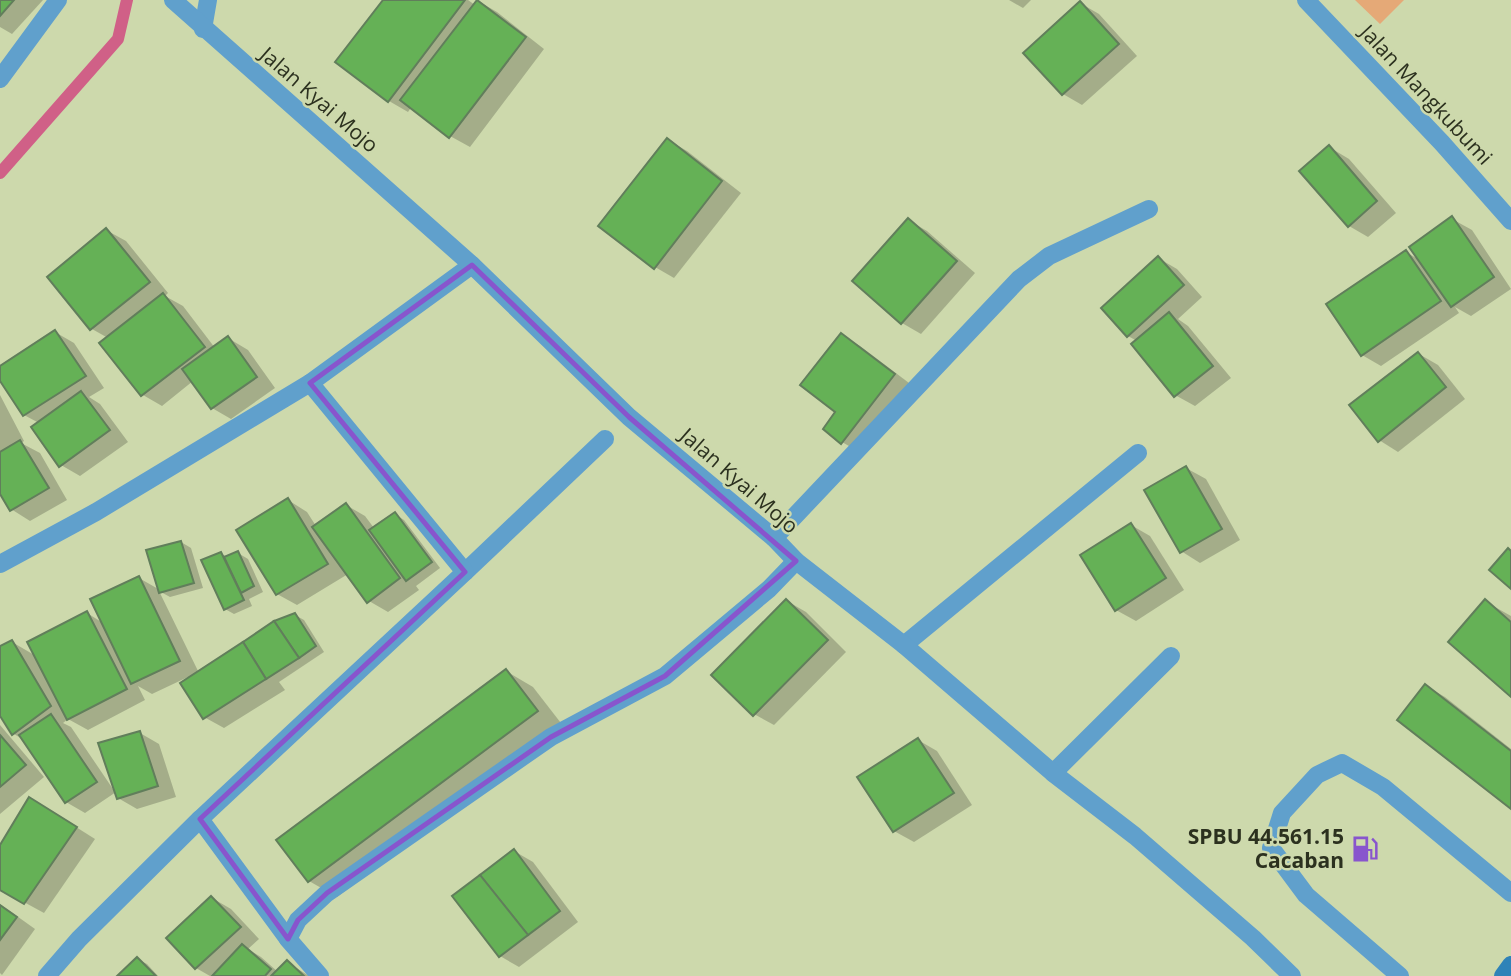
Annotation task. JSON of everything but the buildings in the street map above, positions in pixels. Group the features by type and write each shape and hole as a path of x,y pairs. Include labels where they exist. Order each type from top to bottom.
{"main road":[{"path":"1503,976 1511,965"}],"street":[{"path":"0,79 58,0"},
{"path":"203,29 208,0"},
{"name":"Jalan Mangkubumi","path":"1306,0 1442,143 1511,221"},
{"name":"Jalan Kyai Mojo","path":"176,2 203,29 472,265 629,417 774,538 796,561 904,645 1053,773 1135,836 1253,938 1292,976"},
{"path":"774,538 1019,279 1049,256 1149,209"},
{"path":"0,564 96,512 310,383 472,265"},
{"path":"310,383 465,572"},
{"path":"47,976 79,939 200,819 605,439"},
{"path":"904,645 1138,453"},
{"path":"288,939 298,920 338,885 551,737 665,676 769,589 796,561"},
{"path":"1053,773 1171,656"},
{"path":"1399,976 1306,895 1270,848 1282,813 1317,775 1342,763 1383,787 1511,893"},
{"path":"200,819 288,939 320,976"}],"highlighted area":[{"path":"472,265 629,417 796,561 665,676 551,737 327,893 298,920 288,939 200,819 465,572 310,383"}],"shaded area":[{"path":"1355,0 1404,0 1380,24"}],"waterway":[{"path":"0,173 118,39 127,0"}],"place":[{"name":"SPBU 44.561.15 Cacaban","path":"1365,849"}]}
